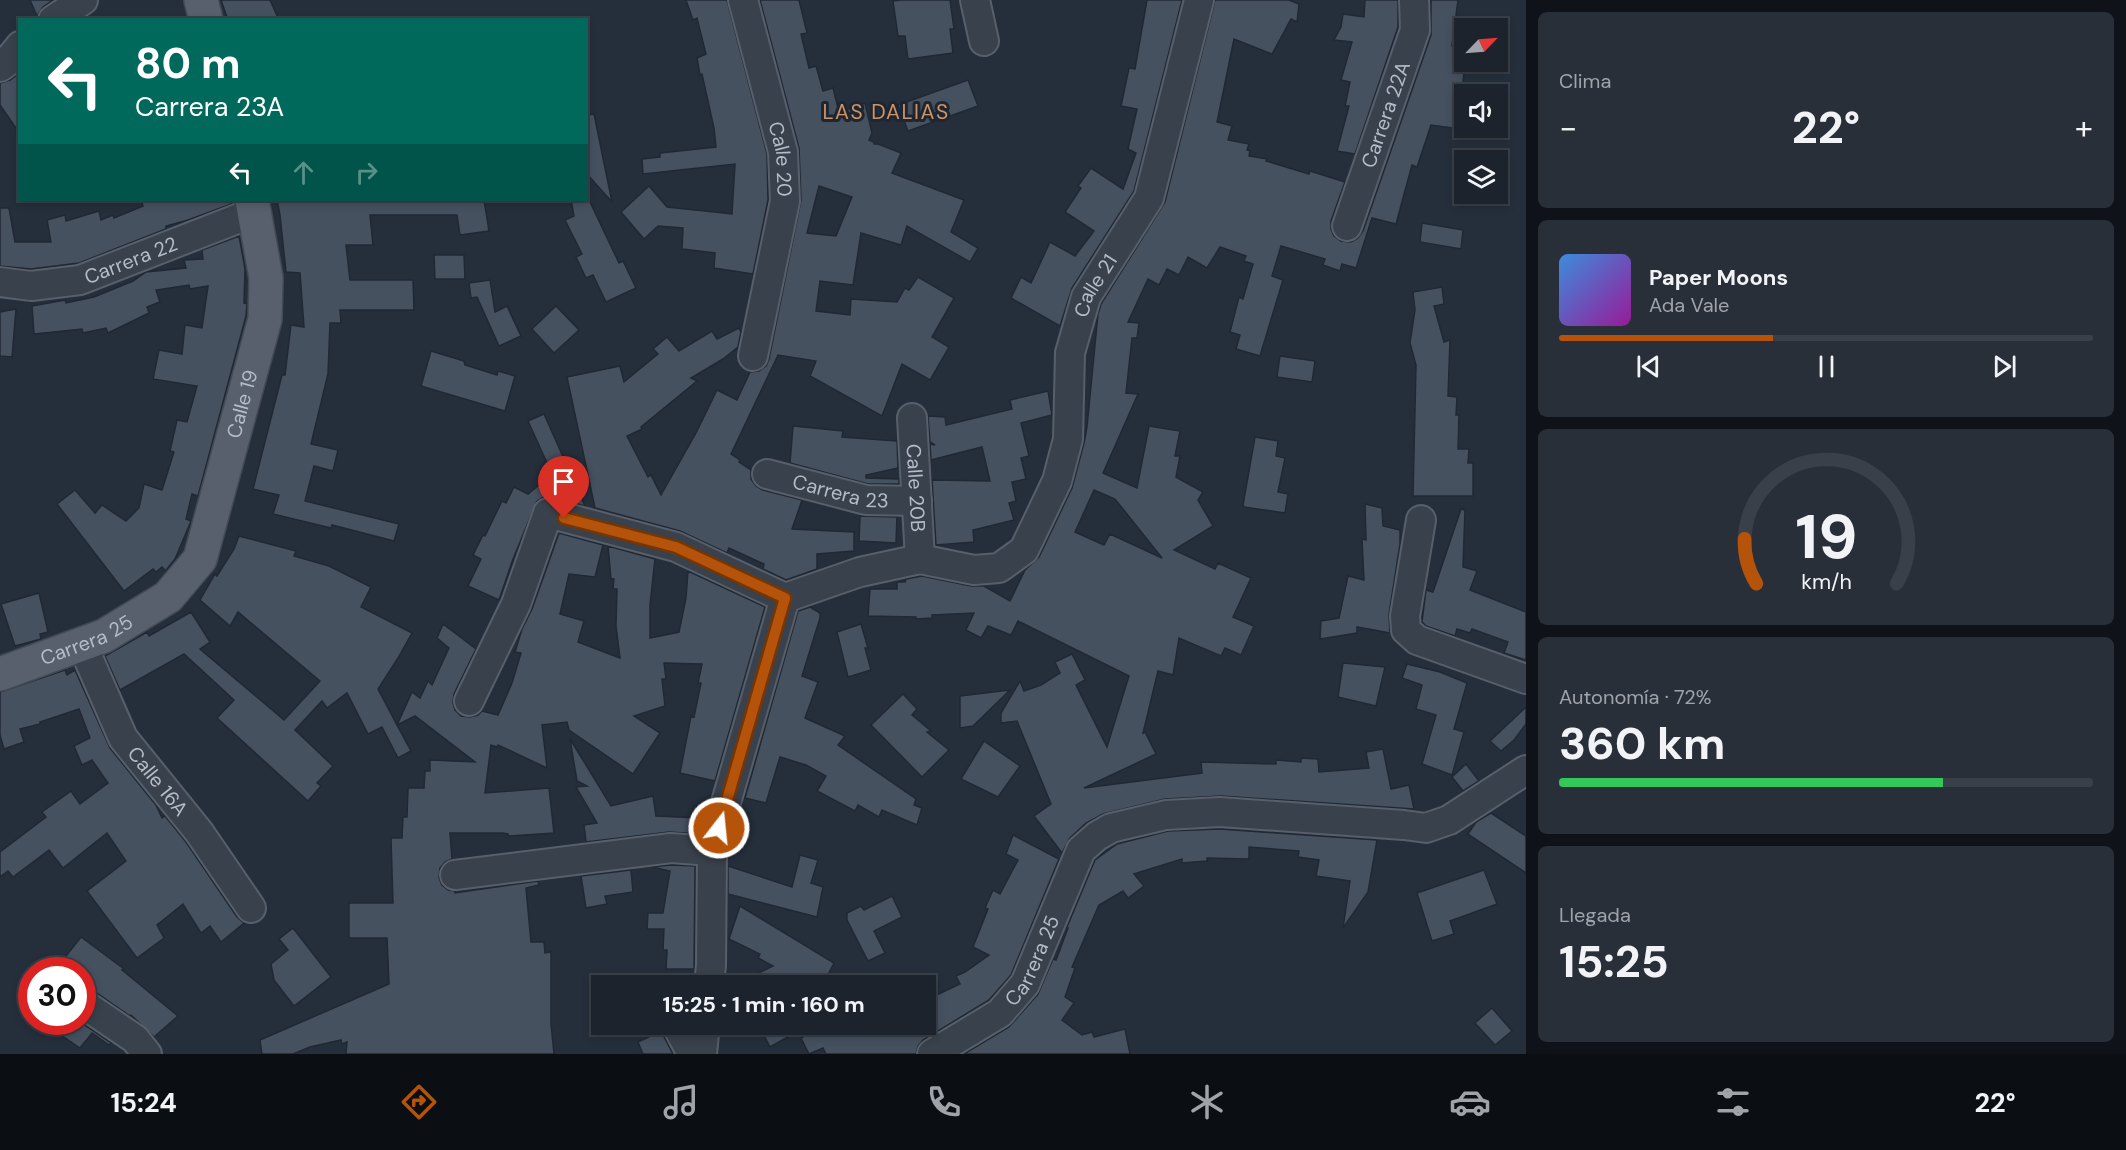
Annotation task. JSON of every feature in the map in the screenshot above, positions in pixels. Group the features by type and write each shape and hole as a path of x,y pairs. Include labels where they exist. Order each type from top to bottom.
{"main road":[{"path":"201,0 206,18"},
{"name":"Calle 19","path":"168,597 200,559 265,320 266,278 254,206"},
{"name":"Carrera 25","path":"0,674 104,636 168,597"}],"street":[{"path":"56,18 83,0"},
{"name":"Calle 20","path":"743,0 783,152 785,201 753,356"},
{"path":"975,0 984,41"},
{"name":"Calle 21","path":"920,559 974,570 999,568 1024,550 1057,481 1068,439 1070,353 1086,297 1149,198 1199,0"},
{"name":"Carrera 22A","path":"1347,226 1414,30 1414,0"},
{"path":"0,67 18,48"},
{"name":"Carrera 22","path":"0,282 31,286 80,280 254,206"},
{"name":"Calle 20B","path":"912,418 920,559"},
{"name":"Carrera 23","path":"766,474 866,500 917,501"},
{"path":"469,701 516,604 548,513 676,547 785,598 860,572 920,559"},
{"path":"1421,520 1405,616 1406,630 1417,640 1526,679"},
{"path":"710,975 712,851 785,598"},
{"name":"Calle 16A","path":"82,644 123,738 199,832 251,908"},
{"name":"Carrera 25","path":"932,1054 1000,1013 1025,984 1081,850 1097,836 1111,828 1166,815 1220,812 1426,828 1449,820 1526,770"},
{"path":"454,875 671,848 712,851"},
{"path":"96,1015 135,1049"},
{"path":"682,1035 692,1054"},
{"path":"702,1054 704,1035"}],"building":[{"path":"30,0 53,0 43,7 37,16"},
{"path":"221,0 270,0 278,18 227,18"},
{"path":"686,0 727,0 767,154 768,200 753,274 714,268 715,253 682,249 683,228 658,226 644,239 621,212 649,186 667,207 732,214 735,164 643,174 642,159 660,157 660,153 716,147 714,128 697,58 706,54 697,18 693,20"},
{"path":"760,0 799,0 807,33 801,34 809,68 816,66 823,91 833,88 839,112 865,103 872,133 869,140 874,144 901,153 892,173 964,200 951,232 978,248 970,262 907,226 901,245 861,233 853,285 820,281 816,311 850,315 851,299 897,302 905,288 909,290 918,277 954,298 932,337 949,347 930,380 902,364 882,416 810,376 816,361 778,355 731,454 751,470 751,479 756,486 802,500 792,529 854,532 854,551 817,554 817,569 786,580 763,569 764,564 729,548 727,553 680,531 595,508 567,377 620,366 624,382 658,354 653,349 667,337 679,351 712,331 717,339 739,328 741,332 738,347 691,378 697,381 641,427 642,429 627,436 648,477 651,475 661,495 717,390 737,400 750,372 759,371 766,366 769,359 801,200 799,148","holes":["819,186 852,197 836,236 807,233"]},
{"path":"950,0 954,29 950,29 953,53 908,59 905,36 898,36 893,1"},
{"path":"1147,0 1182,0 1134,191 1072,288 1060,326 1011,298 1021,277 1031,283 1050,242 1075,256 1094,231 1065,212 1081,188 1078,186 1091,168 1123,189 1136,153 1128,149 1137,109 1121,106 1129,68 1135,69"},
{"path":"1215,0 1289,0 1299,4 1297,22 1291,19 1272,54 1234,39 1217,122 1232,126 1228,140 1249,144 1247,150 1250,151 1249,156 1267,159 1266,161 1309,174 1310,171 1345,182 1331,221 1331,229 1334,236 1341,241 1351,242 1363,231 1431,35 1431,0 1458,0 1452,46 1454,46 1454,72 1464,72 1463,84 1454,84 1454,128 1431,125 1417,167 1412,165 1396,224 1372,218 1356,268 1342,264 1340,271 1323,265 1325,259 1281,246 1272,276 1283,280 1260,356 1236,349 1240,335 1230,332 1239,297 1243,299 1253,264 1244,261 1246,256 1220,247 1207,268 1188,257 1179,275 1167,269 1159,285 1148,279 1128,322 1139,323 1137,338 1132,338 1126,393 1138,394 1103,473 1137,488 1149,426 1180,431 1175,456 1180,456 1176,477 1203,492 1198,500 1213,526 1174,550 1215,569 1218,563 1251,578 1233,617 1254,626 1241,655 1225,648 1221,656 1179,638 1173,675 1158,671 1143,733 1145,732 1156,754 1084,788 1202,773 1201,762 1276,764 1276,760 1301,762 1301,758 1318,759 1319,772 1369,768 1366,752 1383,749 1391,789 1409,785 1414,809 1221,796 1165,799 1103,814 1086,823 1070,838 1062,853 1034,816 1051,804 1017,721 1001,723 1001,713 1020,681 1024,691 1041,685 1060,673 1055,662 1072,654 1085,680 1076,685 1107,747 1129,676 1018,621 1011,635 988,626 981,638 966,630 974,613 932,615 932,618 916,619 916,617 868,616 870,589 897,589 897,582 905,582 906,579 922,576 971,586 984,586 1010,601 1025,570 1039,557 1072,488 1087,427 1098,314 1101,304 1165,202","holes":["1094,490 1115,499 1162,558 1110,534 1104,545 1075,532"]},
{"path":"1365,0 1398,0 1398,27 1355,154 1337,151 1349,106 1345,106 1350,82 1341,80 1352,42 1334,40 1341,27 1343,14 1364,17"},
{"path":"18,74 18,131 0,105 0,83"},
{"path":"968,80 978,106 908,131 898,105"},
{"path":"594,114 612,202 588,175 588,115"},
{"path":"589,200 619,263 623,261 636,288 606,302 593,275 586,278 576,257 582,254 565,220 574,216 571,201"},
{"path":"141,201 234,201 234,203 188,220 166,226 166,229 79,263 31,269 0,266 0,208 9,208 15,242 51,242 47,220 65,215 66,221 99,211 101,220 113,215 114,218 143,206"},
{"path":"277,201 484,201 489,231 460,235 457,215 370,215 373,245 346,245 350,280 413,280 414,310 340,310 341,323 330,323 328,374 311,444 338,450 333,471 314,466 305,501 399,524 394,541 332,525 331,528 273,514 279,495 253,489 282,375 285,375 291,325 304,327 300,273 286,272"},
{"path":"1422,223 1463,230 1461,249 1420,242"},
{"path":"239,236 245,269 246,316 198,496 192,494 186,519 191,521 175,559 166,571 162,567 156,572 153,569 124,591 57,504 75,490 95,513 102,505 126,521 139,508 144,484 162,490 174,452 170,451 177,420 187,422 197,386 153,379 159,350 182,354 185,325 202,328 208,286 190,289 189,285 156,290 160,302 147,307 149,313 108,333 106,328 83,333 82,329 34,334 32,306 65,300 66,303 94,297 133,281 146,272 186,268 184,260 203,259 202,250"},
{"path":"434,255 464,255 465,279 435,279"},
{"path":"490,280 495,312 507,306 521,336 499,346 477,297 471,298 469,283"},
{"path":"1442,287 1444,304 1434,306 1444,342 1450,340 1448,396 1457,397 1458,449 1469,449 1468,463 1473,463 1473,496 1413,496 1416,365 1410,343 1415,310 1413,292"},
{"path":"556,306 579,330 554,353 532,329"},
{"path":"16,309 12,357 0,356 0,312"},
{"path":"431,351 464,361 465,365 497,375 498,371 515,376 505,411 421,386"},
{"path":"1280,356 1315,361 1312,382 1277,377"},
{"path":"1048,391 1052,415 1021,423 1029,456 1021,458 1026,479 1012,482 1016,501 1009,503 1014,520 973,530 974,542 936,545 932,480 990,481 982,447 931,460 930,444 935,445 930,442 928,416 945,417 946,425 1012,409 1010,400"},
{"path":"544,414 585,506 552,497 544,497 537,501 499,600 468,586 481,559 473,555 502,501 506,503 514,487 528,494 552,474 528,421"},
{"path":"793,426 843,431 842,437 897,441 898,468 866,475 866,478 899,479 899,484 868,484 790,463"},
{"path":"1255,437 1278,441 1276,456 1285,458 1278,492 1288,494 1285,513 1243,505"},
{"path":"1365,504 1382,508 1383,526 1400,530 1400,544 1389,614 1390,633 1357,627 1357,633 1320,639 1321,621 1339,618 1348,576 1364,580 1362,539 1366,540"},
{"path":"1461,509 1465,510 1463,567 1477,571 1470,590 1526,612 1526,660 1504,653 1508,642 1472,629 1470,633 1457,629 1455,636 1426,626 1422,622 1426,590 1433,592"},
{"path":"860,516 897,517 896,543 859,541"},
{"path":"559,533 603,545 595,577 569,574 560,614 584,621 578,642 620,658 616,626 617,589 613,589 614,579 611,579 608,546 655,559 650,605 650,638 679,632 686,598 688,571 765,607 715,781 680,773 691,716 694,717 701,683 698,683 702,664 664,663 666,679 662,679 665,706 634,716 660,733 633,774 569,730 567,722 542,725 547,768 498,745 497,747 491,745 485,793 549,788 554,833 509,836 503,833 450,833 452,859 440,868 439,878 442,885 455,893 538,881 539,885 526,888 531,942 544,942 545,953 551,952 551,1024 554,1054 346,1054 347,1042 342,1044 341,1040 310,1047 293,1054 262,1054 260,1040 389,984 387,938 349,938 349,903 393,903 391,838 402,838 403,817 407,817 408,788 424,788 425,771 430,771 430,760 475,762 415,716 397,725 412,692 420,698 428,681 432,685 449,648 437,638 443,624 476,649 454,694 455,710 461,716 470,717 482,711 498,715 512,683 521,653 515,652 522,629 532,609"},
{"path":"239,536 296,551 294,556 329,566 371,587 361,607 412,633 378,689 411,751 398,758 382,727 368,734 347,693 327,708 322,701 295,730 333,766 317,783 321,786 308,801 217,718 234,700 184,654 120,690 105,656 147,632 149,636 191,612 210,642 200,649 284,720 320,681 238,612 230,626 200,600 215,574 217,576 234,549"},
{"path":"39,593 48,632 40,634 41,639 15,646 1,604"},
{"path":"810,607 820,613 820,618 802,676 818,682 805,718 845,736 838,745 916,799 914,805 922,808 917,825 882,810 879,817 858,805 855,811 817,791 826,776 806,765 780,757 766,803 745,798 798,611"},
{"path":"861,624 871,670 848,677 837,632"},
{"path":"1343,663 1385,667 1376,706 1338,697"},
{"path":"1407,664 1440,672 1467,683 1454,729 1464,732 1452,775 1422,764 1436,715 1416,709 1422,685 1402,678"},
{"path":"65,670 67,675 75,670 110,748 156,805 162,818 165,816 186,842 237,917 244,923 221,942 210,926 201,933 183,904 157,925 164,938 137,958 87,891 126,861 107,833 63,868 49,850 13,877 8,871 0,877 0,852 46,817 42,812 71,791 80,804 108,783 92,760 82,765 74,746 90,738 79,709 20,729 24,742 4,749 0,735 0,692"},
{"path":"1010,690 973,726 960,728 960,696"},
{"path":"903,694 917,709 912,715 931,731 927,732 949,750 922,777 871,725"},
{"path":"1526,707 1526,724 1514,740 1501,751 1490,741"},
{"path":"570,739 611,806 653,796 656,816 701,818 700,834 669,832 586,842 584,825 597,823 576,787 587,786 577,781"},
{"path":"984,741 1020,766 998,797 961,779"},
{"path":"1466,764 1479,781 1463,791 1452,777"},
{"path":"1491,813 1526,836 1526,873 1468,834 1476,822"},
{"path":"1220,829 1377,840 1368,892 1343,928 1350,881 1316,876 1319,860 1298,857 1299,851 1249,847 1249,859 1207,858 1207,861 1182,863 1182,859 1134,874 1144,886 1128,898 1123,891 1099,905 1072,967 1075,968 1065,997 1074,1003 1062,1020 1082,1035 1092,1032 1094,1037 1125,1029 1130,1054 964,1054 1009,1027 1038,994 1053,959 1056,960 1095,860 1117,844 1168,831"},
{"path":"1013,835 1059,859 1011,975 989,1000 936,1032 936,995 960,984 956,976 989,955 973,947 993,890 1000,894 1018,860 1006,854"},
{"path":"800,855 818,860 811,883 823,887 817,917 728,894 728,866 792,887"},
{"path":"695,866 694,969 666,969 667,950 663,950 664,929 647,929 648,913 663,913 670,871 652,867"},
{"path":"631,870 633,892 605,896 607,904 586,908 581,876"},
{"path":"1484,870 1497,904 1450,921 1454,934 1432,941 1417,893"},
{"path":"892,896 902,917 874,931 885,953 868,961 847,920 847,913 861,906 864,910"},
{"path":"740,906 834,963 828,975 755,975 773,966 758,958 760,954 729,939"},
{"path":"293,928 331,977 294,1006 274,980 271,964 288,950 279,939"},
{"path":"81,937 124,969 122,970 178,1016 154,1037 131,1015 96,992 96,957 65,957"},
{"path":"1492,1008 1512,1031 1495,1045 1475,1023"},
{"path":"96,1033 111,1043 109,1045 95,1035"},
{"path":"61,1035 90,1035 80,1048"},
{"path":"653,1035 663,1035 673,1054 643,1054 638,1042"},
{"path":"764,1035 791,1035 770,1047"},
{"path":"807,1035 931,1035 918,1046 916,1054 826,1054 823,1048 809,1054 801,1038"}],"district":[{"name":"LAS DALIAS","path":"886,112"}],"route":[{"path":"564,518 676,547 785,598 719,828"}]}
